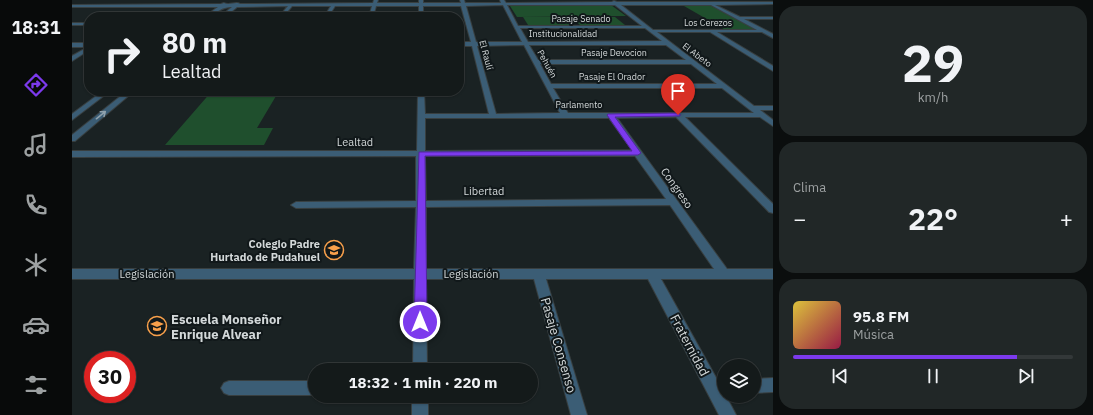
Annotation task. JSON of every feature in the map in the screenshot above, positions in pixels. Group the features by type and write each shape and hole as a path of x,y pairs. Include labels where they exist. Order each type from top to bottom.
{"street":[{"path":"72,12 100,0"},
{"path":"132,5 142,0"},
{"path":"213,12 229,0"},
{"path":"228,12 243,0"},
{"path":"704,0 773,36"},
{"path":"72,6 334,4 375,2 773,3"},
{"path":"372,12 375,2"},
{"name":"El Raulí","path":"463,2 493,115"},
{"name":"Pehuén","path":"503,2 565,115"},
{"name":"El Abeto","path":"613,2 773,124"},
{"path":"285,12 292,4"},
{"path":"329,12 334,4"},
{"path":"740,18 773,18"},
{"path":"72,24 84,24"},
{"name":"Pasaje Senado","path":"516,27 646,27"},
{"name":"Los Cerezos","path":"652,31 764,31"},
{"path":"711,31 773,69"},
{"name":"Institucionalidad","path":"464,44 667,43"},
{"path":"72,45 84,45"},
{"path":"72,59 84,51"},
{"name":"Pasaje Devocion","path":"536,62 692,62"},
{"name":"Pasaje El Orador","path":"549,86 723,86"},
{"path":"72,118 101,96"},
{"path":"72,139 125,96"},
{"path":"420,363 421,96"},
{"path":"752,108 773,108"},
{"name":"Congreso","path":"611,115 724,274"},
{"path":"678,115 773,210"},
{"name":"Parlamento","path":"421,116 761,115"},
{"name":"Lealtad","path":"72,154 638,153"},
{"name":"Libertad","path":"296,205 673,202"},
{"name":"Legislación","path":"72,274 773,274"},
{"name":"Pasaje Consenso","path":"539,274 579,415"},
{"name":"Fraternidad","path":"652,274 717,384"},
{"path":"761,386 773,386"},
{"path":"229,388 308,388"},
{"path":"420,403 420,415"},
{"name":"Fraternidad","path":"724,403 728,415"}],"green space":[{"path":"611,5 626,16 517,17 510,6"},
{"path":"684,6 712,6 756,29 724,29"},
{"path":"523,17 566,17 573,25 528,25"},
{"path":"572,17 615,17 625,25 580,25"},
{"path":"208,96 276,96 257,128 273,128 264,145 165,145"}],"place":[{"name":"Colegio Padre Hurtado de Pudahuel","path":"334,250"},
{"name":"Escuela Monseñor Enrique Alvear","path":"157,326"}],"route":[{"path":"420,322 421,153 638,153 611,115 678,115"}]}
